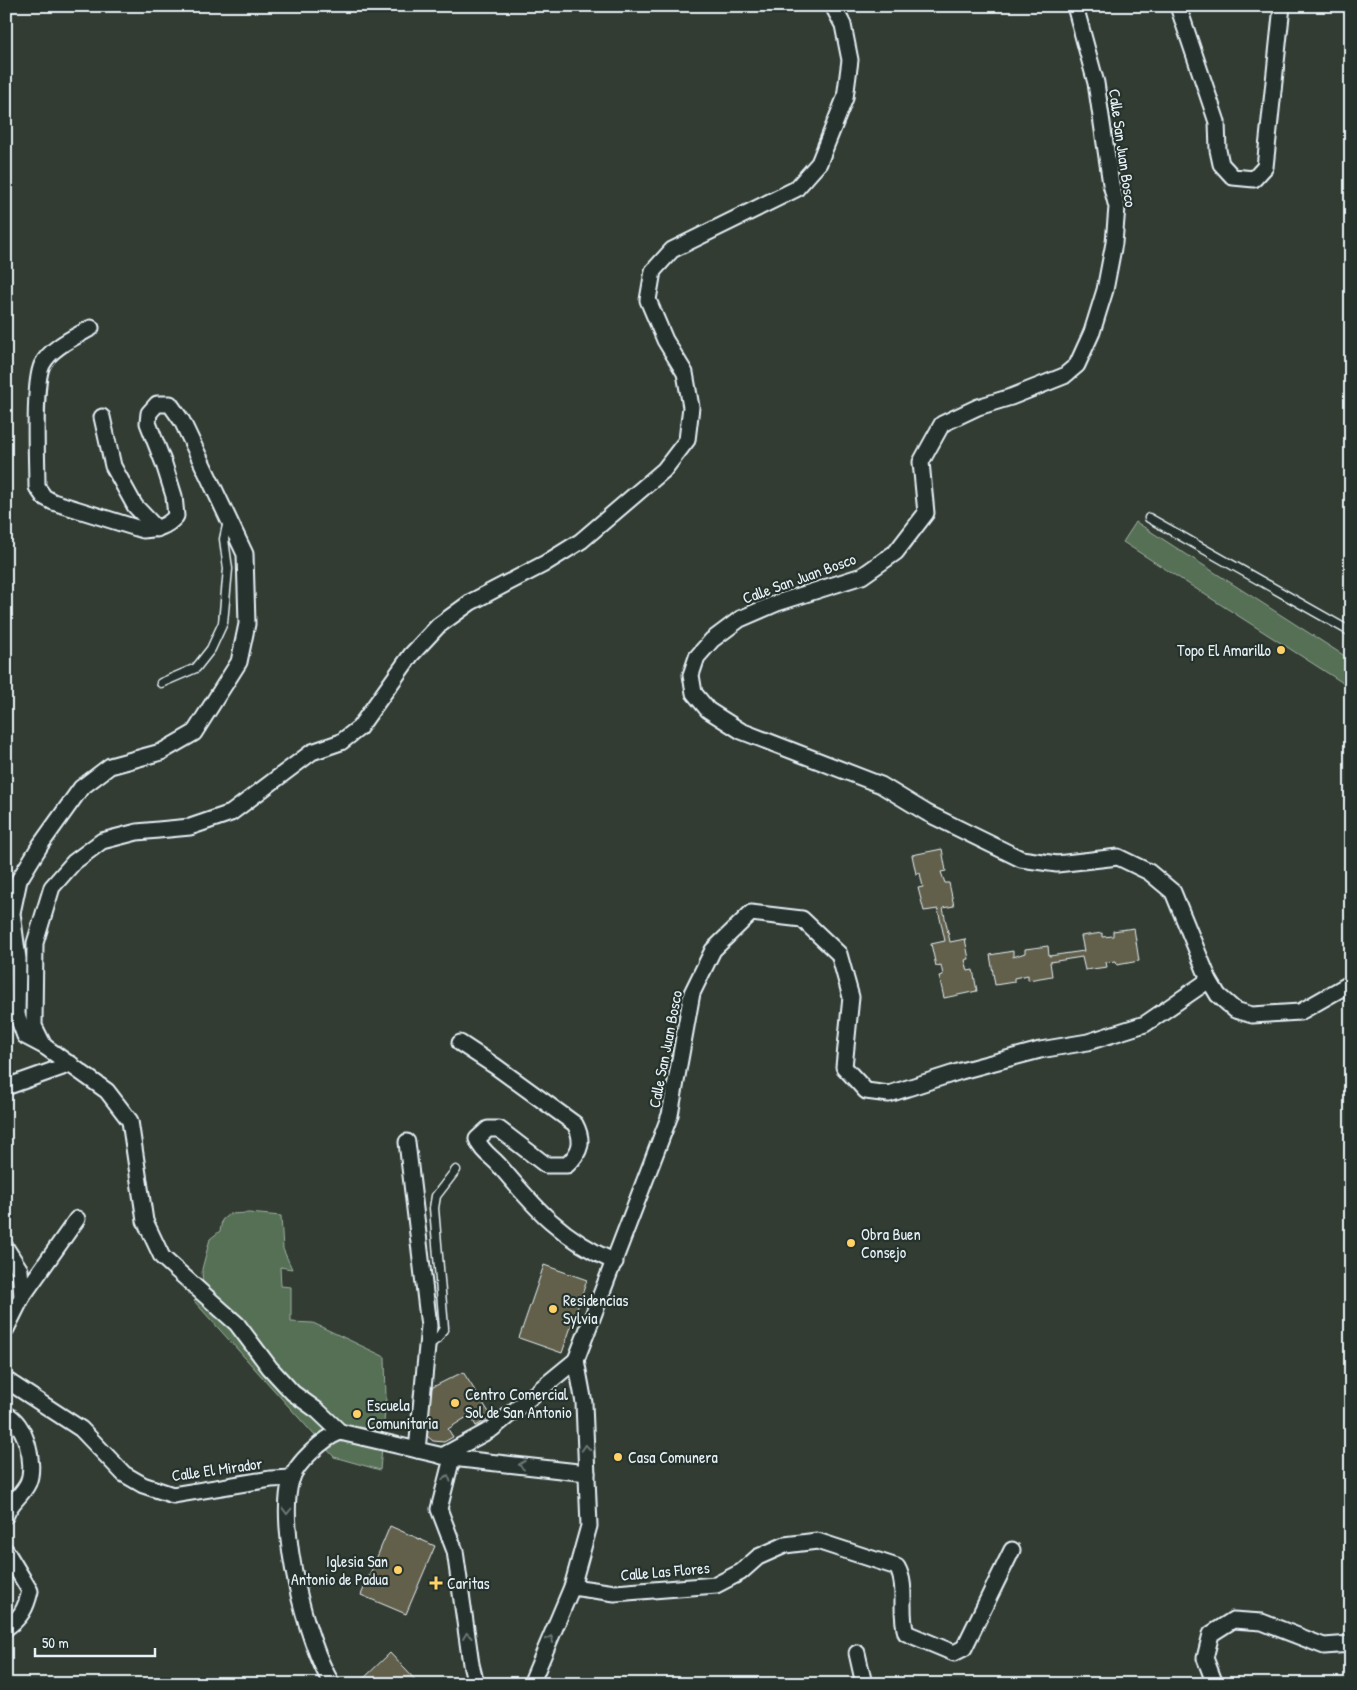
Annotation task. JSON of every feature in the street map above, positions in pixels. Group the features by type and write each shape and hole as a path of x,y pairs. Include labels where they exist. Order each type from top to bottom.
{"street":[{"path":"44,1046 34,1026 35,943 52,887 74,862 102,841 137,832 190,827 231,814 312,752 341,742 359,728 411,655 438,626 471,602 544,564 581,540 664,470 687,440 691,408 685,374 665,340 648,300 653,271 672,250 796,189 819,163 845,98 850,60 843,26 833,6"},
{"name":"Calle San Juan Bosco","path":"1075,6 1096,83 1111,184 1117,207 1114,242 1105,290 1092,332 1077,365 1064,376 1012,397 978,406 942,424 921,462 926,513 896,552 862,576 777,603 740,619 712,640 697,657 691,675 694,692 708,710 741,732 881,785 927,813 1021,859 1057,864 1118,857 1150,872 1173,892 1209,980 1218,995 1235,1010 1252,1015 1300,1012 1351,984"},
{"path":"1178,6 1217,122 1218,150 1221,164 1233,177 1254,179 1265,167 1282,6"},
{"path":"90,328 52,353 42,365 38,390 37,487 44,497 52,502 143,530 157,529 170,523 176,516 174,496 148,423 149,413 157,404 170,404 182,421 245,554 247,624 239,662 194,733 161,752 110,766 81,788 41,844 19,880 12,913 18,959 17,1015 25,1036 71,1064 107,1091 130,1121 145,1221 162,1257 237,1324 270,1368 293,1393 318,1411 340,1432 447,1457 588,1473"},
{"path":"102,417 113,466 135,506 157,529"},
{"name":"Calle San Juan Bosco","path":"576,1360 670,1115 692,993 713,950 752,913 802,919 839,954 851,997 844,1067 866,1091 889,1094 961,1071 1040,1050 1088,1042 1145,1024 1209,980"},
{"path":"460,1043 575,1124 580,1134 581,1146 577,1156 567,1165 546,1165 499,1129 488,1129 481,1133 477,1139 480,1148 494,1160 537,1210 590,1251 615,1262"},
{"path":"6,1086 71,1064"},
{"path":"407,1142 429,1326 417,1450"},
{"path":"6,1329 22,1297 77,1219"},
{"path":"6,1248 20,1270 22,1297"},
{"path":"476,1684 471,1664 455,1551 439,1510 447,1457 492,1428 576,1360 584,1403 589,1526 572,1587 531,1684"},
{"name":"Calle El Mirador","path":"6,1380 81,1429 124,1474 157,1491 172,1495 271,1478 292,1478"},
{"path":"6,1414 12,1417 24,1436 31,1461 29,1481 23,1492 9,1506 6,1515"},
{"path":"332,1684 316,1649 300,1597 287,1523 292,1478 313,1450 328,1436 340,1432"},
{"name":"Calle Las Flores","path":"572,1587 615,1593 716,1585 741,1572 758,1557 785,1545 817,1542 897,1567 902,1575 902,1623 906,1634 954,1652 964,1648 1012,1550"},
{"path":"6,1551 30,1590 26,1607 17,1621 6,1628"},
{"path":"1215,1684 1205,1658 1211,1634 1233,1620 1262,1622 1324,1646 1351,1644"},
{"path":"857,1653 864,1684"}],"lane":[{"path":"161,683 196,668 211,649 223,622 228,569 224,539 229,517"},
{"path":"1149,518 1351,632"},
{"path":"427,1346 438,1338 444,1328 434,1208 436,1196 456,1170"}],"green space":[{"path":"1136,522 1351,660 1351,688 1123,542"},
{"path":"249,1213 281,1216 283,1249 292,1269 280,1267 281,1286 291,1287 291,1322 313,1323 385,1357 386,1399 380,1470 334,1457 194,1301 203,1291 202,1269 210,1239 220,1231 222,1220 229,1214"}],"building":[{"path":"942,849 946,871 941,872 945,883 949,883 954,906 943,908 950,942 965,939 969,959 965,960 968,971 973,970 977,991 944,998 939,976 943,975 941,965 936,966 931,944 945,941 938,909 924,911 918,888 923,887 920,873 916,874 912,855"},
{"path":"1134,928 1139,961 1117,965 1116,961 1106,962 1107,967 1085,970 1082,957 1050,962 1052,976 1028,980 1028,975 1014,978 1014,982 995,985 990,955 1013,951 1013,957 1025,953 1025,949 1048,946 1049,956 1084,951 1081,936 1102,933 1102,937 1113,936 1113,931"},
{"name":"Residencias Sylvia","path":"544,1265 587,1280 562,1353 519,1338"},
{"name":"Centro Comercial Sol de San Antonio","path":"463,1372 492,1417 476,1426 470,1415 448,1429 453,1437 444,1442 433,1441 427,1436 427,1390"},
{"name":"Iglesia San Antonio de Padua","path":"390,1526 435,1546 406,1614 361,1595"},
{"path":"390,1653 419,1684 363,1684 361,1681"}],"place":[{"name":"Topo El Amarillo","path":"1281,650"},
{"name":"Obra Buen Consejo","path":"851,1243"},
{"name":"Residencias Sylvia","path":"553,1309"},
{"name":"Centro Comercial Sol de San Antonio","path":"455,1403"},
{"name":"Escuela Comunitaria","path":"357,1414"},
{"name":"Casa Comunera","path":"618,1457"},
{"name":"Iglesia San Antonio de Padua","path":"398,1570"},
{"name":"Caritas","path":"436,1583"}]}
